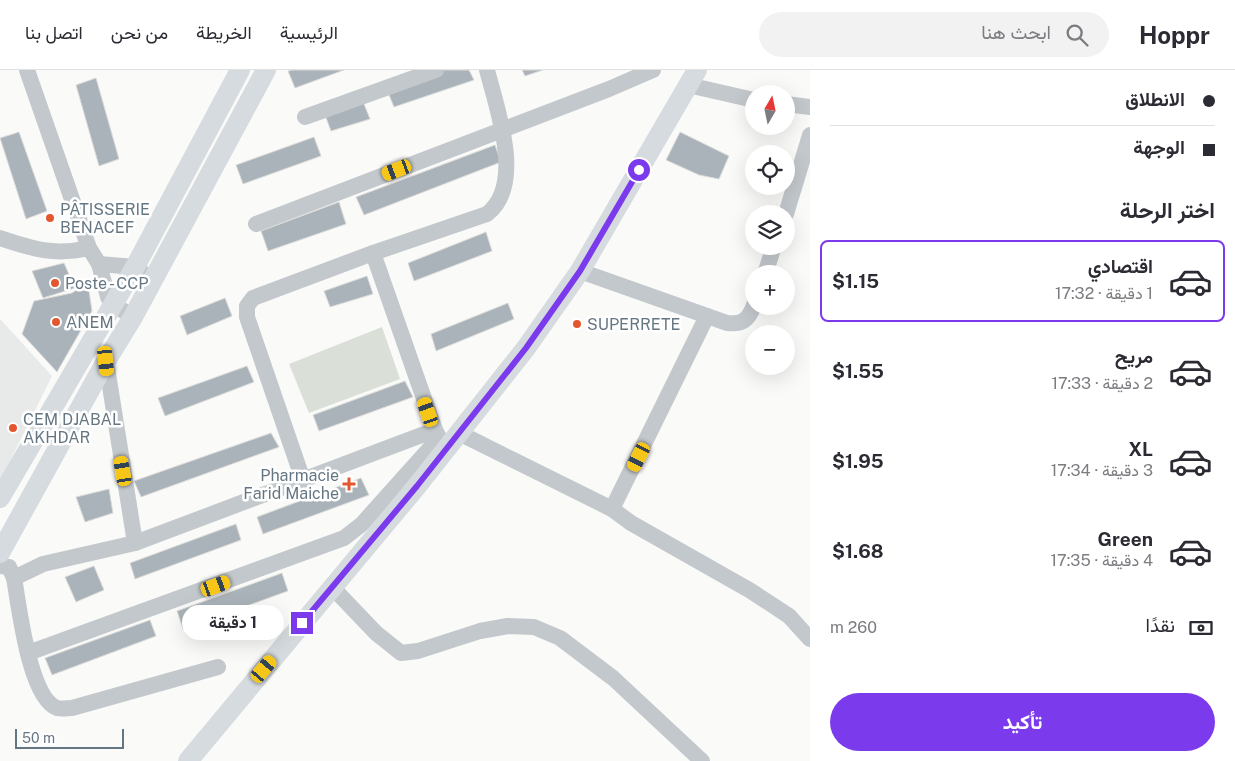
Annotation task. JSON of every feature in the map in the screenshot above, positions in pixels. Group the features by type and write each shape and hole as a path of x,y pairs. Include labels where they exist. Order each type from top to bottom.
{"main road":[{"path":"0,498 135,267 240,70"},
{"path":"4,560 106,361 134,317 152,280 266,70"},
{"path":"188,761 332,588 440,439 459,433 526,348 580,271 692,78"}],"street":[{"path":"27,70 89,248 99,264 105,288 113,304 134,317"},
{"path":"305,117 436,70"},
{"path":"304,480 247,317 247,306 253,298 487,214 497,206 505,190 506,171 502,130 487,70"},
{"path":"256,224 609,89 652,70"},
{"path":"692,78 745,97"},
{"path":"795,105 810,107"},
{"path":"789,205 810,135"},
{"path":"0,238 36,250 55,252 89,248"},
{"path":"373,254 440,439"},
{"path":"99,264 135,267 152,280"},
{"path":"580,271 727,323 744,321 751,315"},
{"path":"612,509 707,316"},
{"path":"106,361 135,543"},
{"path":"459,433 612,509 630,523 751,592 789,616 810,639"},
{"path":"218,667 72,708 57,708 46,699 38,686 4,560 43,564 135,543 304,480 440,439"},
{"path":"28,653 344,538 362,524 440,439"},
{"path":"332,588 376,633 401,653 418,651 480,631 508,626 534,627 560,638 613,678 702,761"}],"shaded area":[{"name":"CEM DJABAL AKHDAR","path":"0,319 52,376 0,481"},
{"path":"382,327 400,379 309,413 289,364"}],"building":[{"path":"344,70 295,88 288,71"},
{"path":"443,70 469,70 474,80 394,107 387,90"},
{"path":"522,70 543,70 525,76"},
{"path":"96,78 119,159 99,166 76,85"},
{"path":"362,99 370,119 331,131 325,115"},
{"path":"19,132 47,211 26,219 0,138"},
{"path":"680,132 729,156 719,179 699,175 666,160"},
{"path":"314,137 321,156 243,184 236,165"},
{"path":"495,145 501,162 364,215 356,197"},
{"path":"339,202 346,224 268,251 261,231"},
{"path":"486,232 492,251 414,281 408,263"},
{"name":"Poste - CCP","path":"64,263 75,288 43,298 32,271"},
{"path":"367,276 373,294 330,307 324,291"},
{"name":"ANEM","path":"78,289 89,291 92,311 57,372 22,334 34,301 72,293"},
{"path":"225,298 232,316 187,335 180,316"},
{"path":"508,303 514,319 436,351 431,334"},
{"path":"247,366 254,382 165,416 158,398"},
{"path":"405,381 413,397 319,431 313,415"},
{"path":"271,433 279,447 141,497 134,481"},
{"path":"361,478 369,495 263,534 257,517"},
{"path":"109,489 113,513 85,522 76,497"},
{"path":"236,524 241,540 135,579 130,563"},
{"path":"94,566 104,590 76,602 65,577"},
{"path":"282,573 288,591 183,629 177,611"},
{"path":"150,620 156,636 52,675 45,658"}],"place":[{"name":"PÂTISSERIE BENACEF","path":"50,218"},
{"name":"Poste - CCP","path":"55,283"},
{"name":"ANEM","path":"56,322"},
{"name":"SUPERRETE","path":"577,324"},
{"name":"CEM DJABAL AKHDAR","path":"13,428"},
{"name":"Pharmacie Farid Maiche","path":"349,484"}],"route":[{"path":"302,623 417,486 526,348 580,271 639,170"}]}
